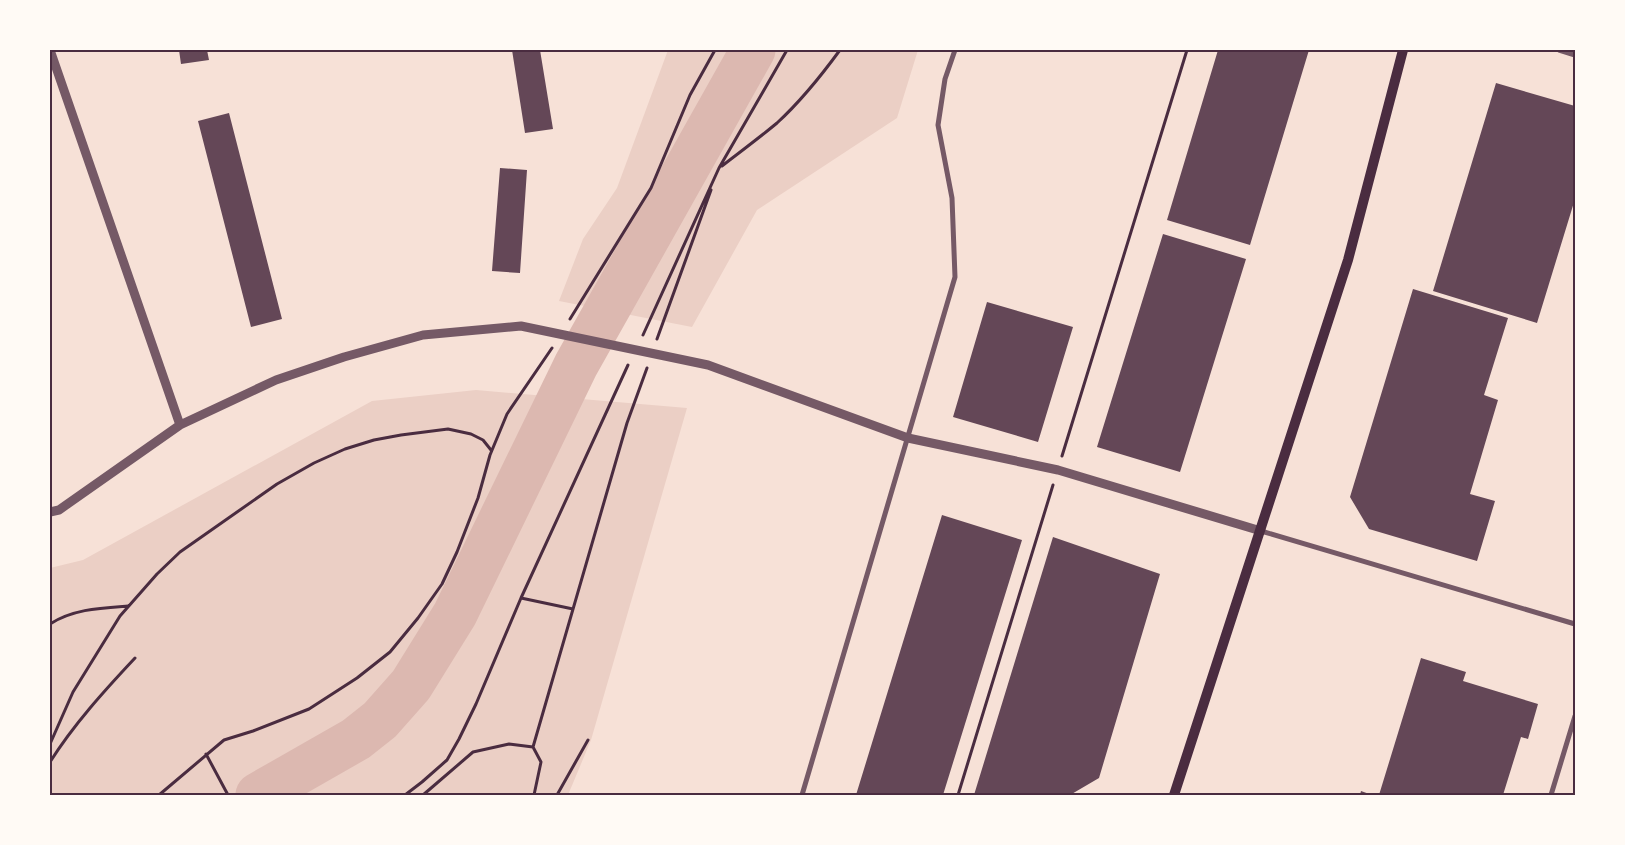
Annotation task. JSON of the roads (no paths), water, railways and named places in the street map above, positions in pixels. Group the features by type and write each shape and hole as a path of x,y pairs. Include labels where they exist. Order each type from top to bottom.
{"main road":[{"path":"1174,795 1348,260 1403,50"}],"street":[{"path":"802,795 954,277 952,198 938,125 945,80 955,50"},
{"path":"1559,50 1575,55"},
{"path":"51,56 180,425"},
{"path":"50,512 59,510 180,425 276,380 344,357 423,335 521,326 708,365 908,438 1058,470 1575,624"},
{"path":"1551,795 1575,716"}],"waterway":[{"path":"258,795 356,739 380,720 411,685 455,614 576,365 753,50"}]}
